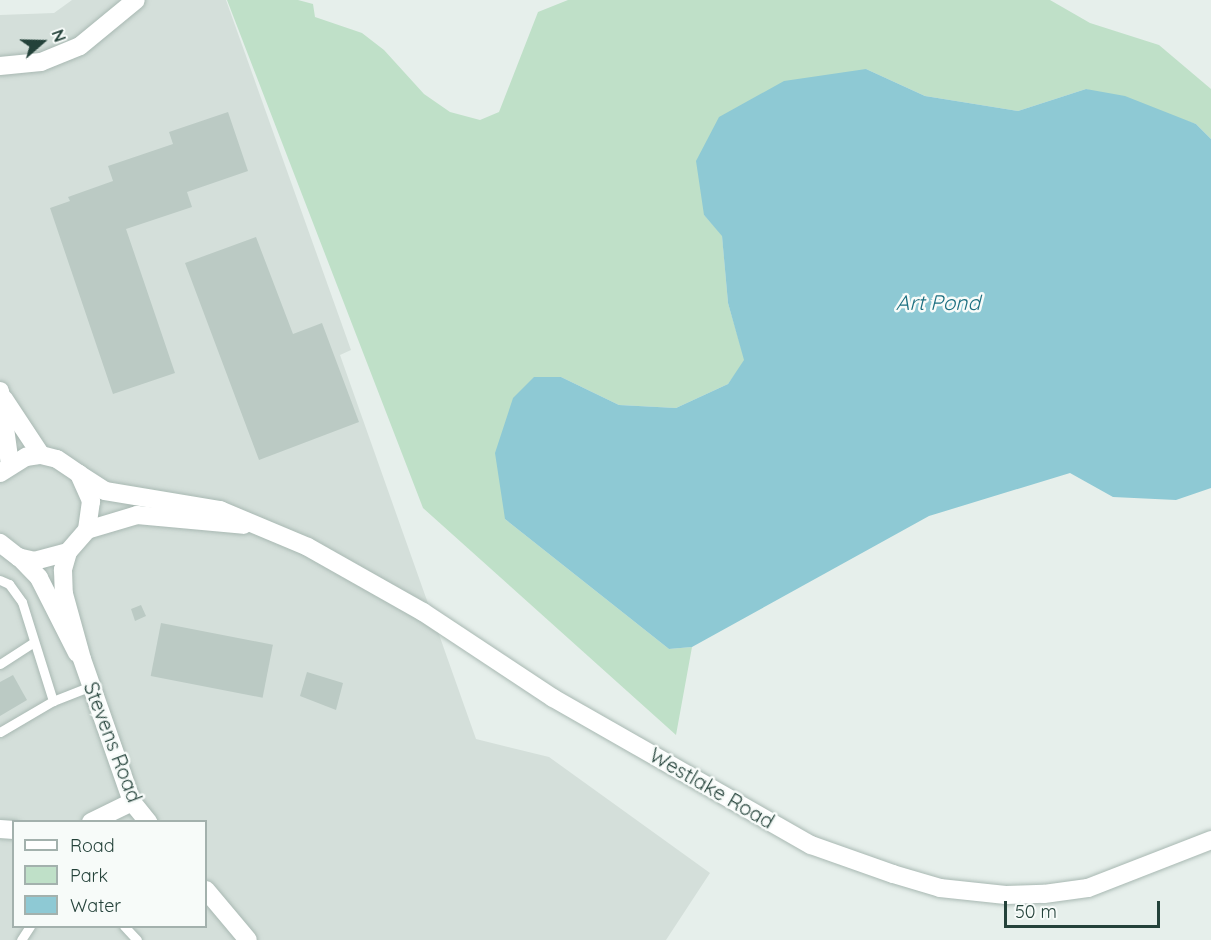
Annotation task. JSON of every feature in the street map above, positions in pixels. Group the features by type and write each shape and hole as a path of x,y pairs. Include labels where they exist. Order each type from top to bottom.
{"main road":[{"path":"0,66 41,62 80,46 136,0"},
{"path":"0,392 41,455 5,469 0,392"},
{"name":"Westlake Road","path":"41,455 57,459 105,491 220,510 251,526 308,547 423,612 553,698 811,845 893,874 940,888 1044,894 1088,888 1211,840"},
{"path":"18,557 44,560 68,552 87,530 91,501 79,474"},
{"name":"Westlake Road","path":"87,530 137,515 251,526"},
{"name":"Stevens Road","path":"0,543 39,578 52,599 64,632 81,659"},
{"name":"Stevens Road","path":"68,552 63,570 64,594 81,659 132,802 146,820"},
{"path":"95,820 132,802"},
{"path":"207,891 248,940"}],"lane":[{"path":"0,580 9,584 22,602 52,701"},
{"path":"0,664 34,642"},
{"path":"0,732 52,701 91,686"},
{"path":"125,928 137,940"}],"shaded area":[{"path":"72,0 226,0 351,350 340,355 476,739 549,757 710,873 666,940 0,940 0,15 54,13"}],"green space":[{"path":"227,0 298,0 313,4 315,17 362,33 384,50 424,94 450,112 480,120 499,112 538,12 568,0 1050,0 1090,23 1159,45 1211,89 1211,139 1196,124 1086,89 1018,111 925,96 866,69 704,215 722,235 728,303 745,361 728,384 676,408 619,405 561,377 505,519 669,649 692,647 676,735 423,508"}],"water":[{"name":"Art Pond","path":"866,69 925,96 1018,111 1086,89 1125,96 1196,124 1211,139 1211,488 1176,500 1113,497 1070,473 929,516 692,647 669,649 505,519 495,453 513,398 534,377 561,377 619,405 676,408 728,384 744,360 728,303 722,236 704,215 696,161 719,117 784,81"}],"building":[{"path":"228,112 248,171 187,192 192,207 126,229 175,373 113,394 50,208 70,201 68,197 113,181 108,166 173,144 169,132"},
{"path":"256,237 293,334 322,323 359,422 259,460 185,263"},
{"path":"141,605 146,616 135,621 131,609"},
{"path":"161,623 273,645 263,698 151,676"},
{"path":"307,672 343,683 336,710 300,696"},
{"path":"13,675 27,700 0,716 0,682"}]}
